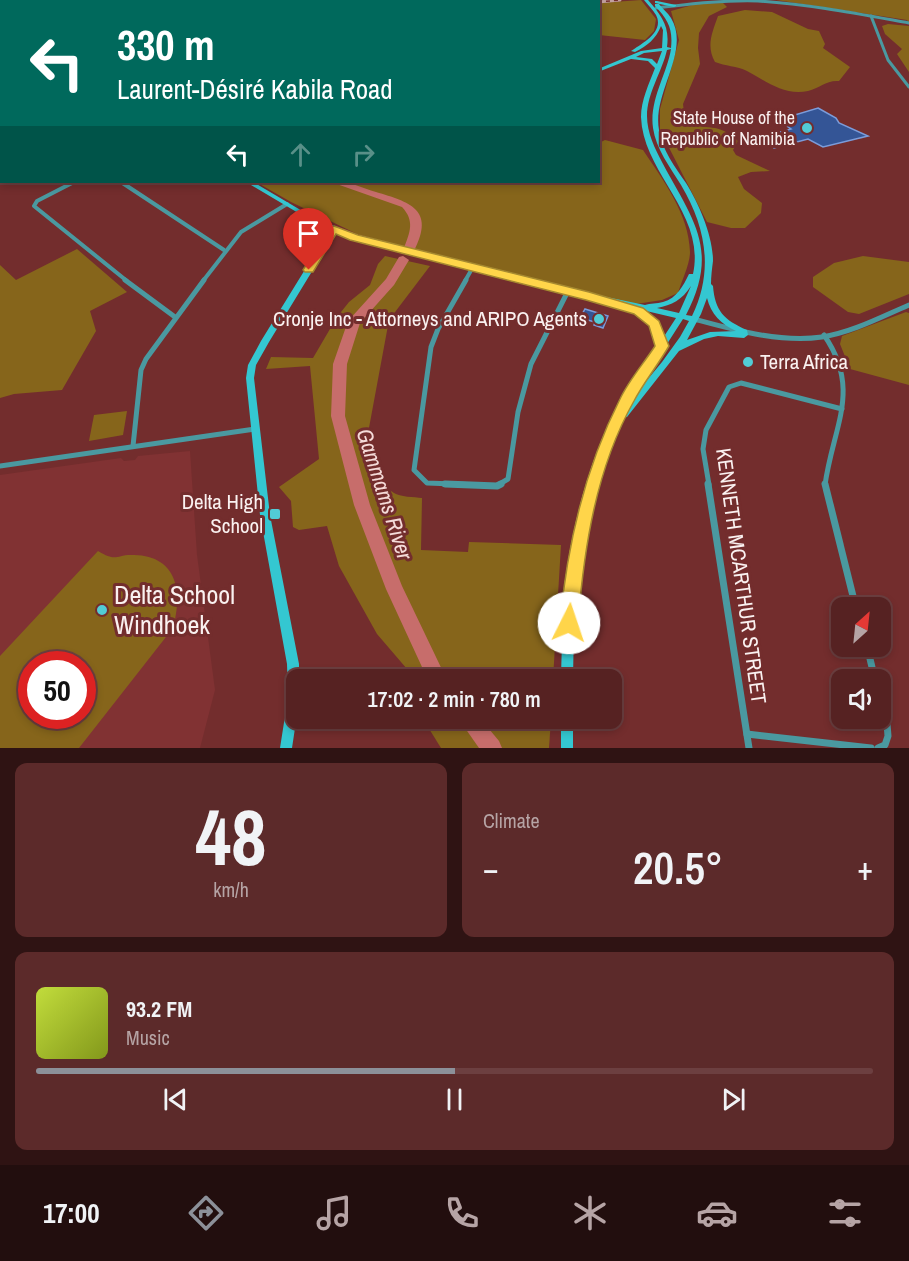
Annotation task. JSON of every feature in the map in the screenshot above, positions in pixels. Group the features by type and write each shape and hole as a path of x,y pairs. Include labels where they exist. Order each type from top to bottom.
{"main road":[{"path":"600,70 645,45 655,36 659,27 658,10 646,0"},
{"path":"652,0 666,29 669,48 655,112 661,147 689,194 705,228 710,251 709,298 715,313 729,326 744,334"},
{"path":"652,0 674,6"},
{"path":"600,65 627,56 669,48"},
{"path":"567,669 569,604 578,539 596,474 627,400 679,318 692,291 699,259 694,227 651,145 645,124 645,112 658,68 669,48"},
{"path":"627,56 646,58 654,62 658,68"},
{"path":"286,748 294,697 293,664 265,516 250,378 252,365 265,341 334,229 354,238 693,321"},
{"path":"637,309 677,300 690,282 699,259"},
{"path":"614,428 677,350 693,321 708,279"},
{"path":"637,309 654,324 662,346"},
{"path":"677,350 690,340 708,334 744,334"},
{"path":"567,729 567,748"}],"street":[{"path":"658,10 711,1 749,1 847,13 909,24"},
{"path":"847,13 909,24"},
{"path":"871,19 888,60 909,87"},
{"path":"72,183 37,201 34,206 36,210 175,317"},
{"path":"123,183 224,250"},
{"path":"251,183 334,229"},
{"path":"133,446 141,370 175,317 224,250 241,232 287,204"},
{"path":"473,267 438,329 431,347 414,470 418,477 427,483 497,486 508,478 518,412 531,364 568,291"},
{"path":"693,321 744,334 781,340 810,338 851,328 909,304"},
{"path":"824,335 842,362 845,379 842,409 826,472 825,486 853,597"},
{"name":"KENNETH MCARTHUR STREET","path":"749,748 704,449 706,430 729,387 741,383 842,409"},
{"path":"0,466 255,429"},
{"path":"878,748 885,745 888,736 886,729"},
{"path":"747,734 871,748"}],"shaded area":[{"path":"641,0 656,19 654,31 645,40 600,35 600,3"},
{"path":"776,0 909,0 909,23 907,20"},
{"path":"723,3 727,7 709,16 699,33 700,64 683,104 685,121 718,129 731,135 738,141 733,150 736,155 770,171 751,172 738,177 744,189 762,203 761,213 745,228 731,228 707,222 660,130 660,109 679,40 671,11 696,4"},
{"path":"745,10 772,12 808,29 819,31 825,44 823,48 850,67 839,81 799,92 783,90 743,69 715,62 710,45 718,16"},
{"path":"888,24 909,26 909,72 897,54 902,49 885,34 882,26"},
{"path":"605,140 643,150 674,198 685,224 690,252 678,293 662,300 636,304 568,291 357,234 258,183 600,183 600,142"},
{"path":"77,249 127,292 90,311 96,331 62,390 14,394 0,398 0,265 16,280"},
{"path":"385,256 430,266 389,320 366,444 372,465 379,478 394,493 422,498 421,550 468,552 469,542 561,545 554,669 407,669 377,634 339,566 327,526 299,530 293,527 291,501 279,487 319,459 310,366 266,369 271,357 313,358 337,317 349,302 370,285 378,264"},
{"path":"863,256 909,262 909,294 859,314 848,312 813,287 813,277 834,263"},
{"path":"906,312 909,313 909,385 850,369 840,344 842,336"},
{"path":"127,411 123,435 89,441 94,415"},
{"name":"Delta School Windhoek","path":"190,451 197,555 215,690 200,748 0,748 0,475 121,458 124,461 135,460 138,456"},
{"path":"98,551 113,557 134,555 149,557 168,569 177,590 173,628 96,726 96,651 18,651 18,729 94,729 79,748 0,748 0,656"},
{"path":"429,729 550,729 549,748 441,748"}],"building":[{"name":"State House of the Republic of Namibia","path":"818,108 836,118 839,123 868,136 823,147 808,139 774,148 759,138 791,129 778,120"},
{"name":"Cronje Inc - Attorneys and ARIPO Agents","path":"585,309 608,316 603,328 594,325 595,322 580,318"}],"waterway":[{"name":"Gammams River","path":"339,183 406,205 415,215 417,225 410,248"},
{"name":"Gammams River","path":"403,260 390,282 354,321 340,364 338,416 362,505 395,589 433,669"},
{"name":"Gammams River","path":"476,729 492,748"}],"railway":[{"path":"600,2 620,0"}],"place":[{"name":"State House of the Republic of Namibia","path":"807,128"},
{"name":"Cronje Inc - Attorneys and ARIPO Agents","path":"599,319"},
{"name":"Terra Africa","path":"748,362"},
{"name":"Delta High School","path":"275,514"},
{"name":"Delta School Windhoek","path":"102,610"}],"route":[{"path":"309,270 334,229 354,238 589,296 638,311 651,319 662,346 627,400 596,474 578,539 569,604 569,623"}]}
